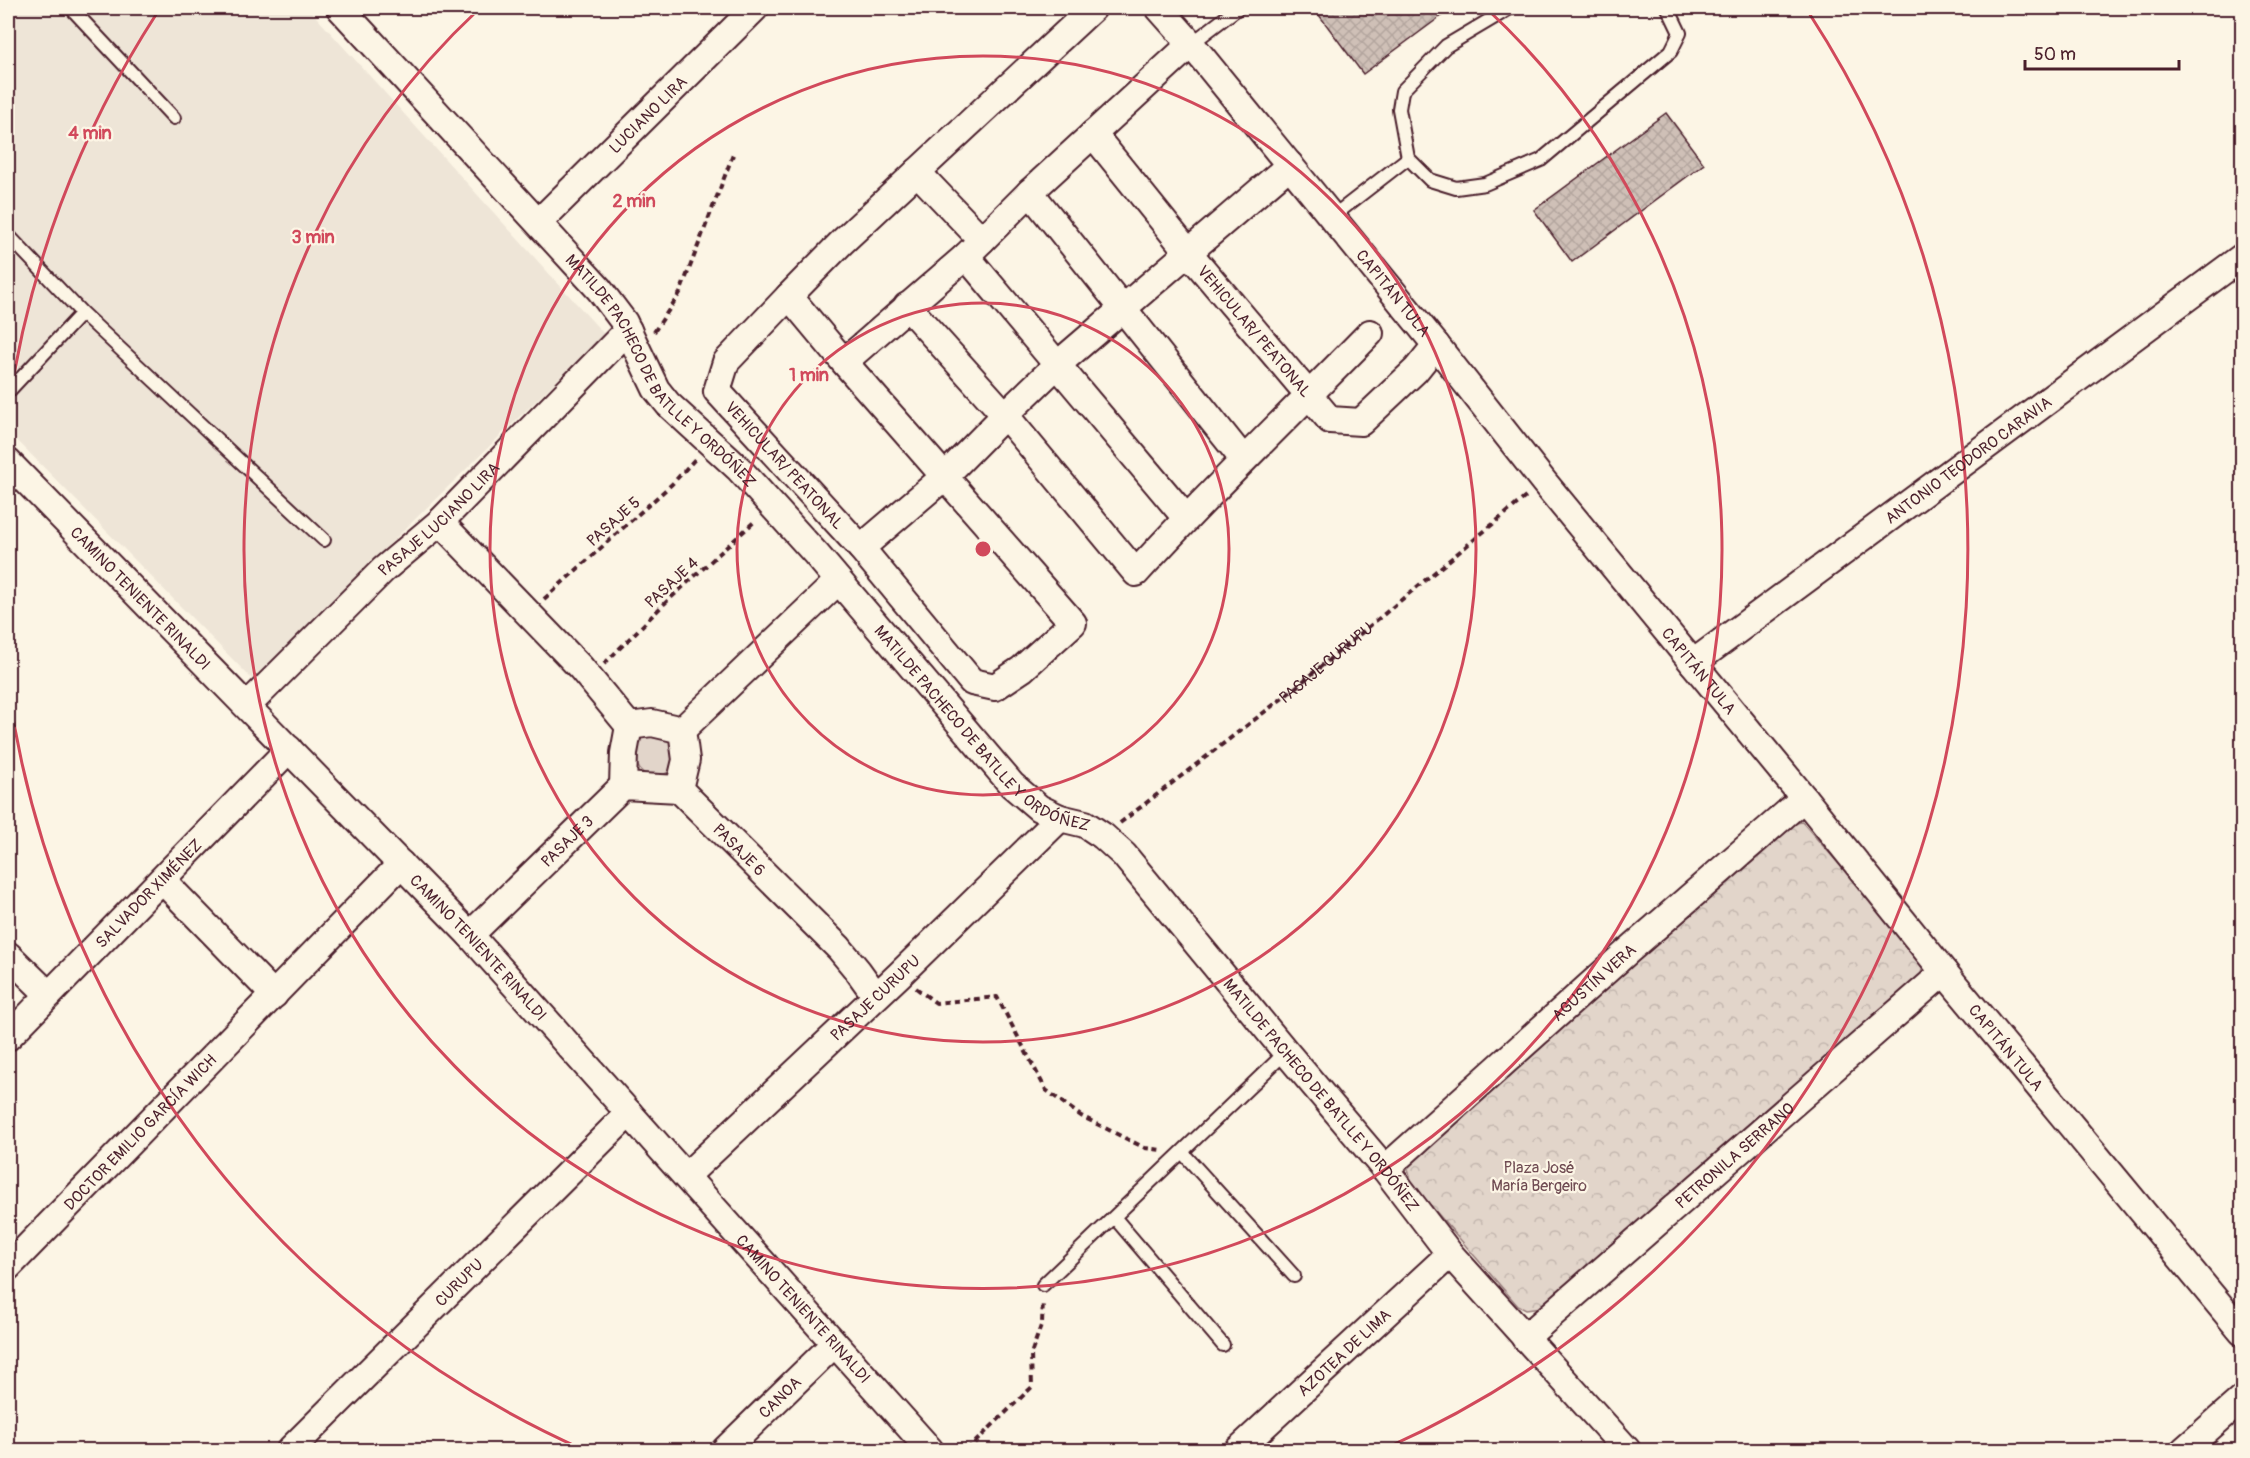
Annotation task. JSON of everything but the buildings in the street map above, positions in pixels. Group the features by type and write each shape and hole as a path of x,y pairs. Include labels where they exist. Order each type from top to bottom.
{"street":[{"name":"MATILDE PACHECO DE BATLLE Y ORDÓÑEZ","path":"340,8 599,289 628,330 656,389 676,413 739,470 838,581 1012,785 1039,808 1060,818 1085,824 1103,836 1124,855 1385,1168 1450,1254 1627,1450"},
{"name":"LUCIANO LIRA","path":"539,222 755,8"},
{"name":"VEHICULAR/ PEATONAL","path":"789,296 1072,623 1022,669 995,687 972,682 861,548 717,391 726,362 789,296 842,242 1094,8"},
{"name":"CAPITÁN TULA","path":"1160,8 1944,972 2242,1332"},
{"path":"844,362 974,248 1030,192 1191,44"},
{"name":"VEHICULAR/ PEATONAL","path":"1093,134 1188,252 1330,420 1361,422 1416,370 1436,345"},
{"path":"861,548 944,477 1057,365 1290,165"},
{"path":"916,172 974,248 1057,365 1186,518"},
{"path":"1030,192 1243,459"},
{"name":"ANTONIO TEODORO CARAVIA","path":"1693,663 2242,257"},
{"path":"907,306 1005,416 1136,573 1243,459 1310,396 1370,333"},
{"name":"PASAJE LUCIANO LIRA","path":"247,706 383,570 440,522 628,330"},
{"name":"CAMINO TENIENTE RINALDI","path":"8,462 470,935 930,1450"},
{"path":"440,522 589,678 629,726"},
{"path":"682,730 838,581"},
{"path":"629,726 652,723 682,730"},
{"path":"629,726 624,753 623,786 679,789 686,760 682,730"},
{"name":"SALVADOR XIMÉNEZ","path":"8,1037 289,749"},
{"name":"PASAJE 3","path":"470,935 623,786"},
{"name":"PASAJE 6","path":"679,789 838,948 876,996"},
{"name":"AGUSTÍN VERA","path":"1385,1168 1804,798"},
{"name":"PASAJE CURUPU","path":"686,1176 899,975 1060,818"},
{"name":"DOCTOR EMILIO GARCÍA WICH","path":"8,1268 401,864"},
{"path":"162,880 274,995"},
{"path":"8,955 48,994"},
{"name":"PETRONILA SERRANO","path":"1525,1338 1944,972"},
{"name":"CURUPU","path":"290,1450 630,1113"},
{"name":"AZOTEA DE LIMA","path":"1238,1450 1450,1254"},
{"name":"CANOA","path":"724,1450 834,1344"},
{"path":"2184,1450 2242,1399"}],"lane":[{"path":"70,8 174,118"},
{"path":"1191,44 1238,8"},
{"path":"1509,8 1446,46 1402,91 1399,109 1408,158 1430,180 1456,188 1485,184 1540,160 1671,51 1680,33 1668,8"},
{"path":"1332,218 1408,158"},
{"path":"8,234 82,313 324,540"},
{"path":"8,392 82,313"},
{"path":"1043,1285 1286,1052"},
{"path":"1182,1152 1294,1276"},
{"path":"1114,1217 1223,1345"}],"path":[{"path":"628,330 650,337 680,293 734,152"},
{"name":"PASAJE 5","path":"528,614 672,484 709,443"},
{"name":"PASAJE CURUPU","path":"1103,836 1284,697 1544,482"},
{"name":"PASAJE 4","path":"589,678 663,605 771,506"},
{"path":"899,975 936,1003 997,998 1046,1090 1081,1116 1145,1148 1182,1152"},
{"path":"967,1450 1032,1387 1031,1354 1042,1323 1043,1285"}],"shaded area":[{"path":"8,8 308,8 604,334 252,679 8,431"}],"green space":[{"path":"647,733 674,739 674,768 665,774 649,775 644,773 637,764 636,744"},
{"name":"Plaza José María Bergeiro","path":"1802,822 1869,898 1923,966 1921,974 1541,1308 1526,1310 1518,1306 1412,1184 1407,1166 1411,1154 1787,828"}]}
